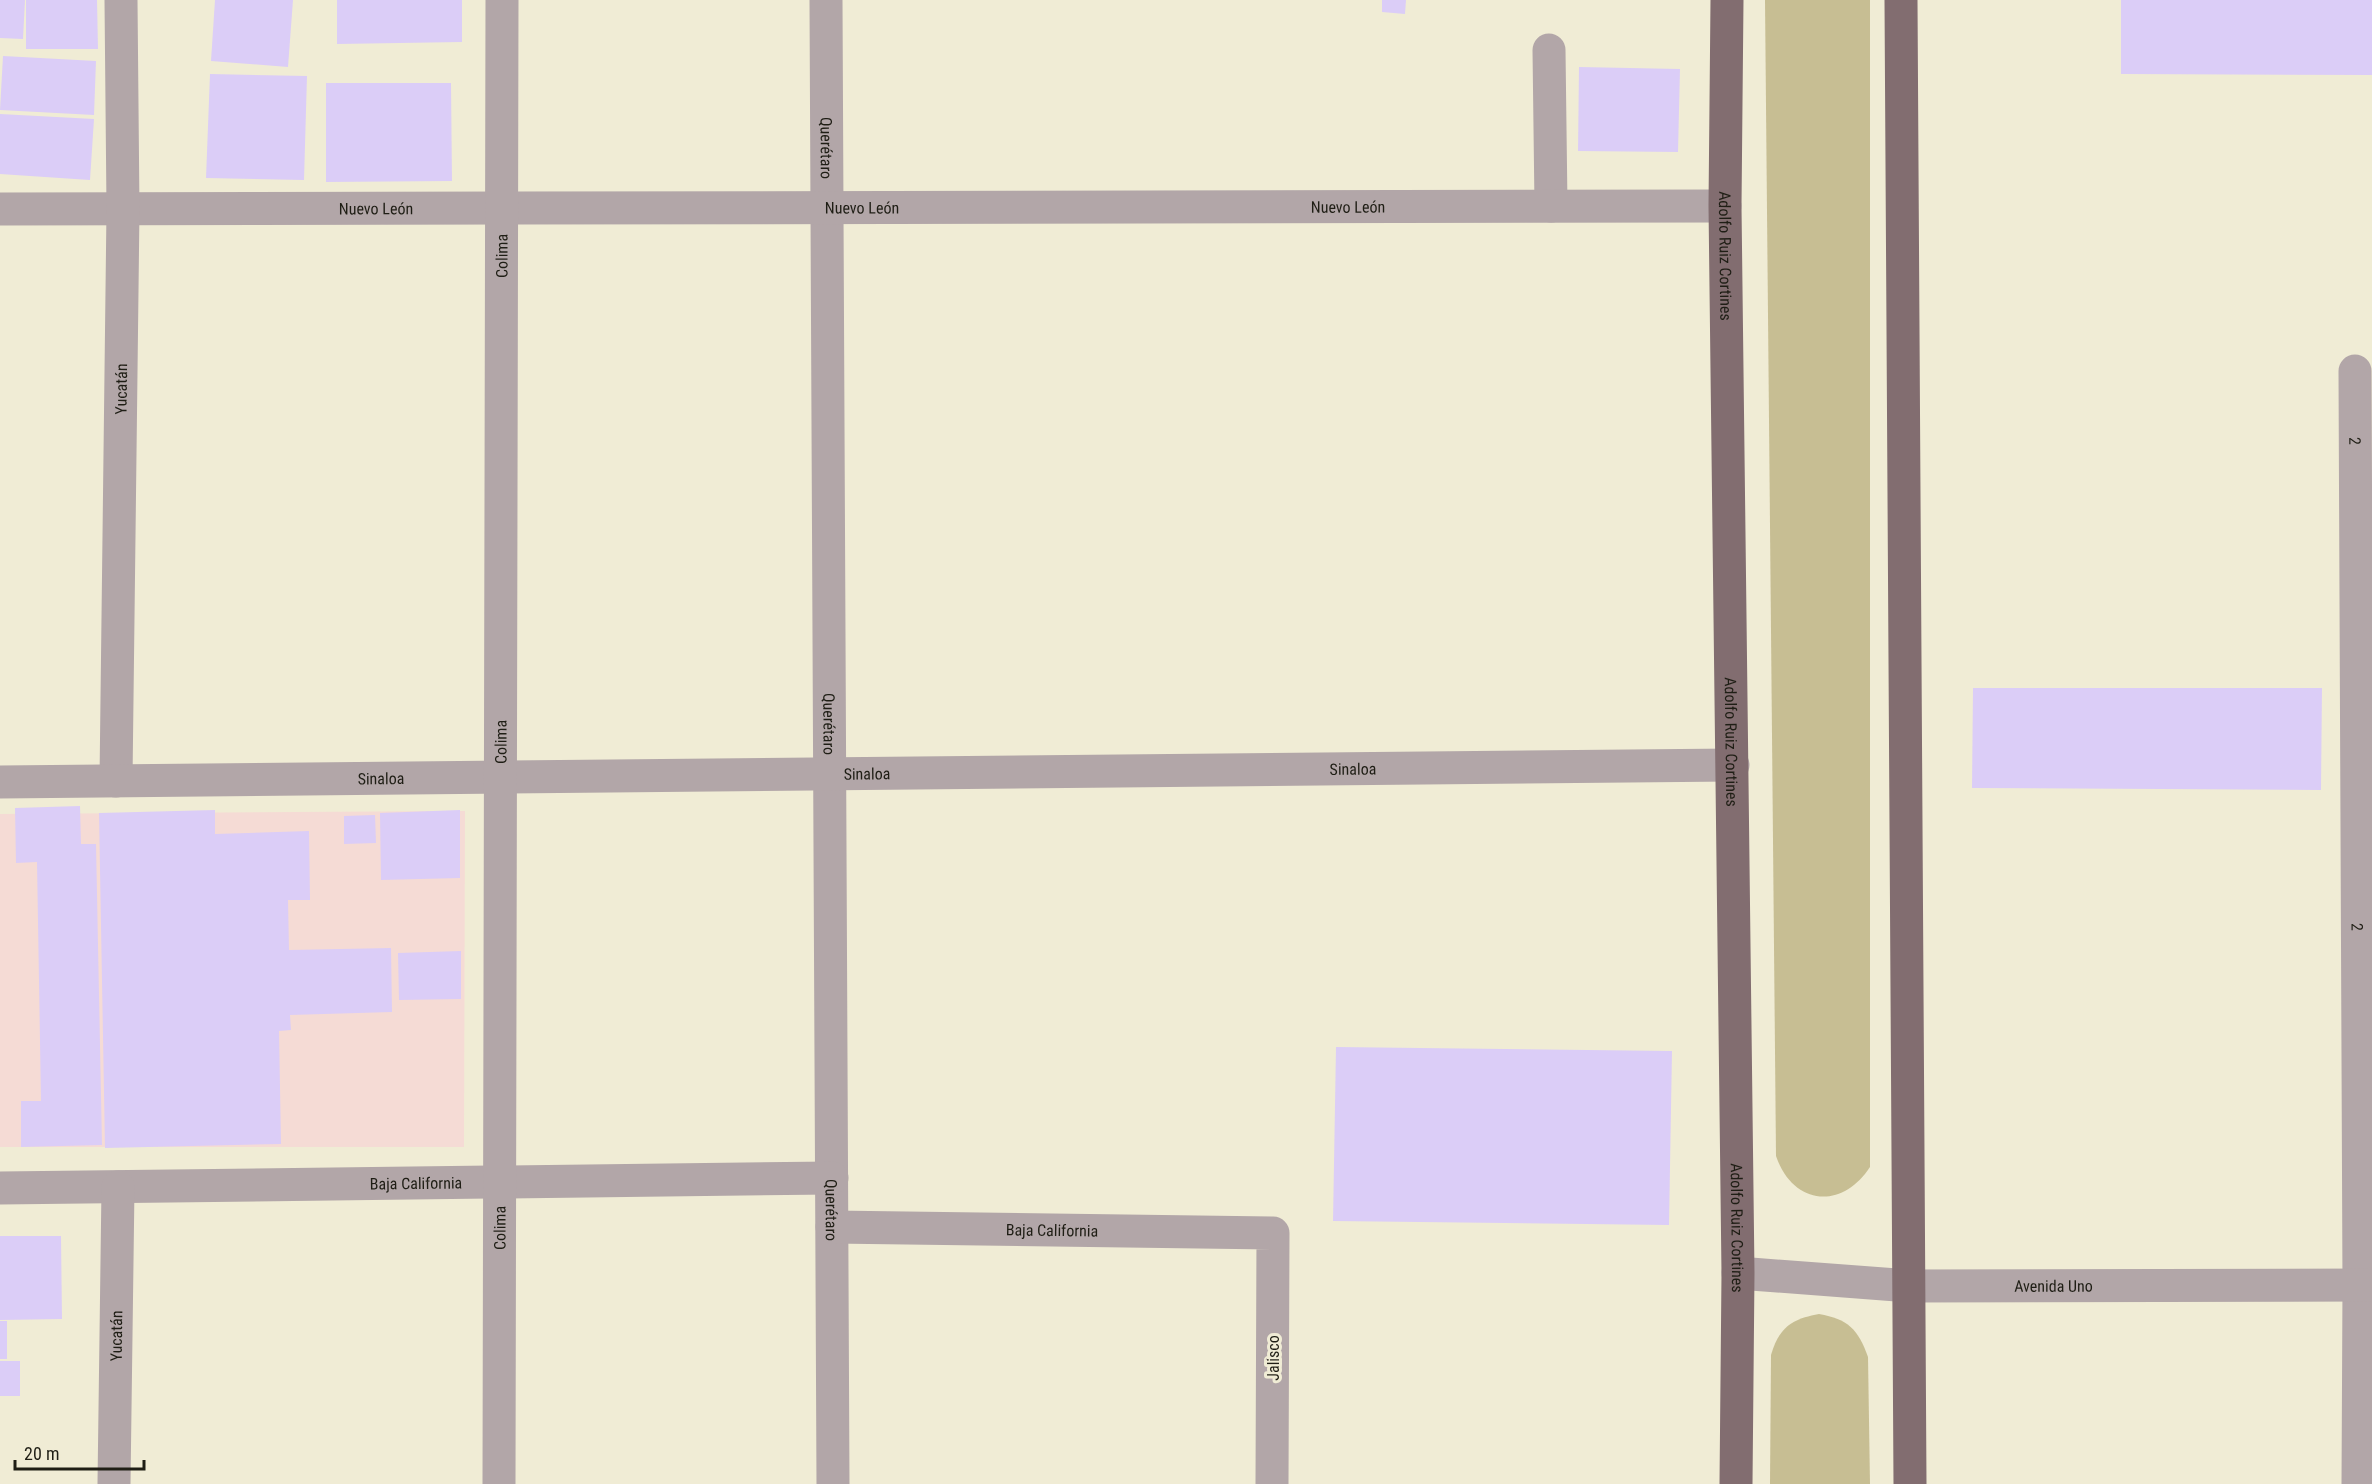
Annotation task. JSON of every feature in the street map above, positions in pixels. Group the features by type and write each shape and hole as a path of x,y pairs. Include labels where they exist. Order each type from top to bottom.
{"main road":[{"name":"Adolfo Ruiz Cortines","path":"1727,0 1725,206 1738,1273 1736,1484"},
{"path":"1901,0 1910,1484"}],"street":[{"name":"Yucatán","path":"116,780 123,208 121,0"},
{"name":"Colima","path":"499,1484 502,0"},
{"name":"Querétaro","path":"826,0 833,1484"},
{"path":"1549,50 1551,206"},
{"name":"Nuevo León","path":"0,208 1725,206"},
{"name":"2","path":"2355,371 2366,1285 2358,1484"},
{"name":"Sinaloa","path":"0,782 1733,765"},
{"name":"Baja California","path":"0,1188 832,1178"},
{"name":"Yucatán","path":"114,1484 118,1187"},
{"name":"Baja California","path":"832,1227 1273,1233"},
{"name":"Jalisco","path":"1272,1484 1273,1233"},
{"name":"Avenida Uno","path":"1738,1273 1910,1286 2366,1285"}],"shaded area":[{"path":"1765,0 1870,0 1870,1167 1859,1181 1832,1196 1806,1193 1794,1185 1784,1173 1776,1156"},
{"path":"465,811 464,1147 0,1147 0,814"},
{"path":"1819,1314 1845,1322 1851,1327 1860,1339 1868,1357 1870,1484 1770,1484 1771,1355 1782,1331 1794,1322"}],"building":[{"path":"0,0 25,0 23,39 0,38"},
{"path":"26,0 97,0 98,49 26,49"},
{"path":"215,0 293,0 288,67 211,61"},
{"path":"337,0 462,0 462,42 337,44"},
{"path":"1382,0 1406,0 1405,14 1382,12"},
{"path":"2121,0 2372,0 2372,75 2121,74"},
{"path":"3,56 96,61 94,115 0,110"},
{"path":"1579,67 1680,69 1678,152 1578,151"},
{"path":"210,74 307,76 304,180 206,178"},
{"path":"326,83 451,83 452,181 326,182"},
{"path":"0,114 94,119 90,180 0,174"},
{"path":"1973,688 2322,688 2321,790 1972,788"},
{"path":"80,806 81,844 96,844 102,1145 21,1147 21,1101 41,1101 37,862 16,863 15,808"},
{"path":"215,810 215,834 309,831 310,900 288,900 289,950 391,948 392,1012 290,1015 291,1030 279,1031 281,1144 105,1148 99,813"},
{"path":"460,810 460,878 381,880 380,813"},
{"path":"375,815 376,843 344,844 344,816"},
{"path":"461,951 461,999 399,1000 398,953"},
{"path":"1336,1047 1672,1051 1669,1225 1333,1221"},
{"path":"0,1236 61,1236 62,1319 0,1320"},
{"path":"0,1321 7,1321 7,1359 0,1359"},
{"path":"0,1361 20,1361 20,1396 0,1396"}]}
